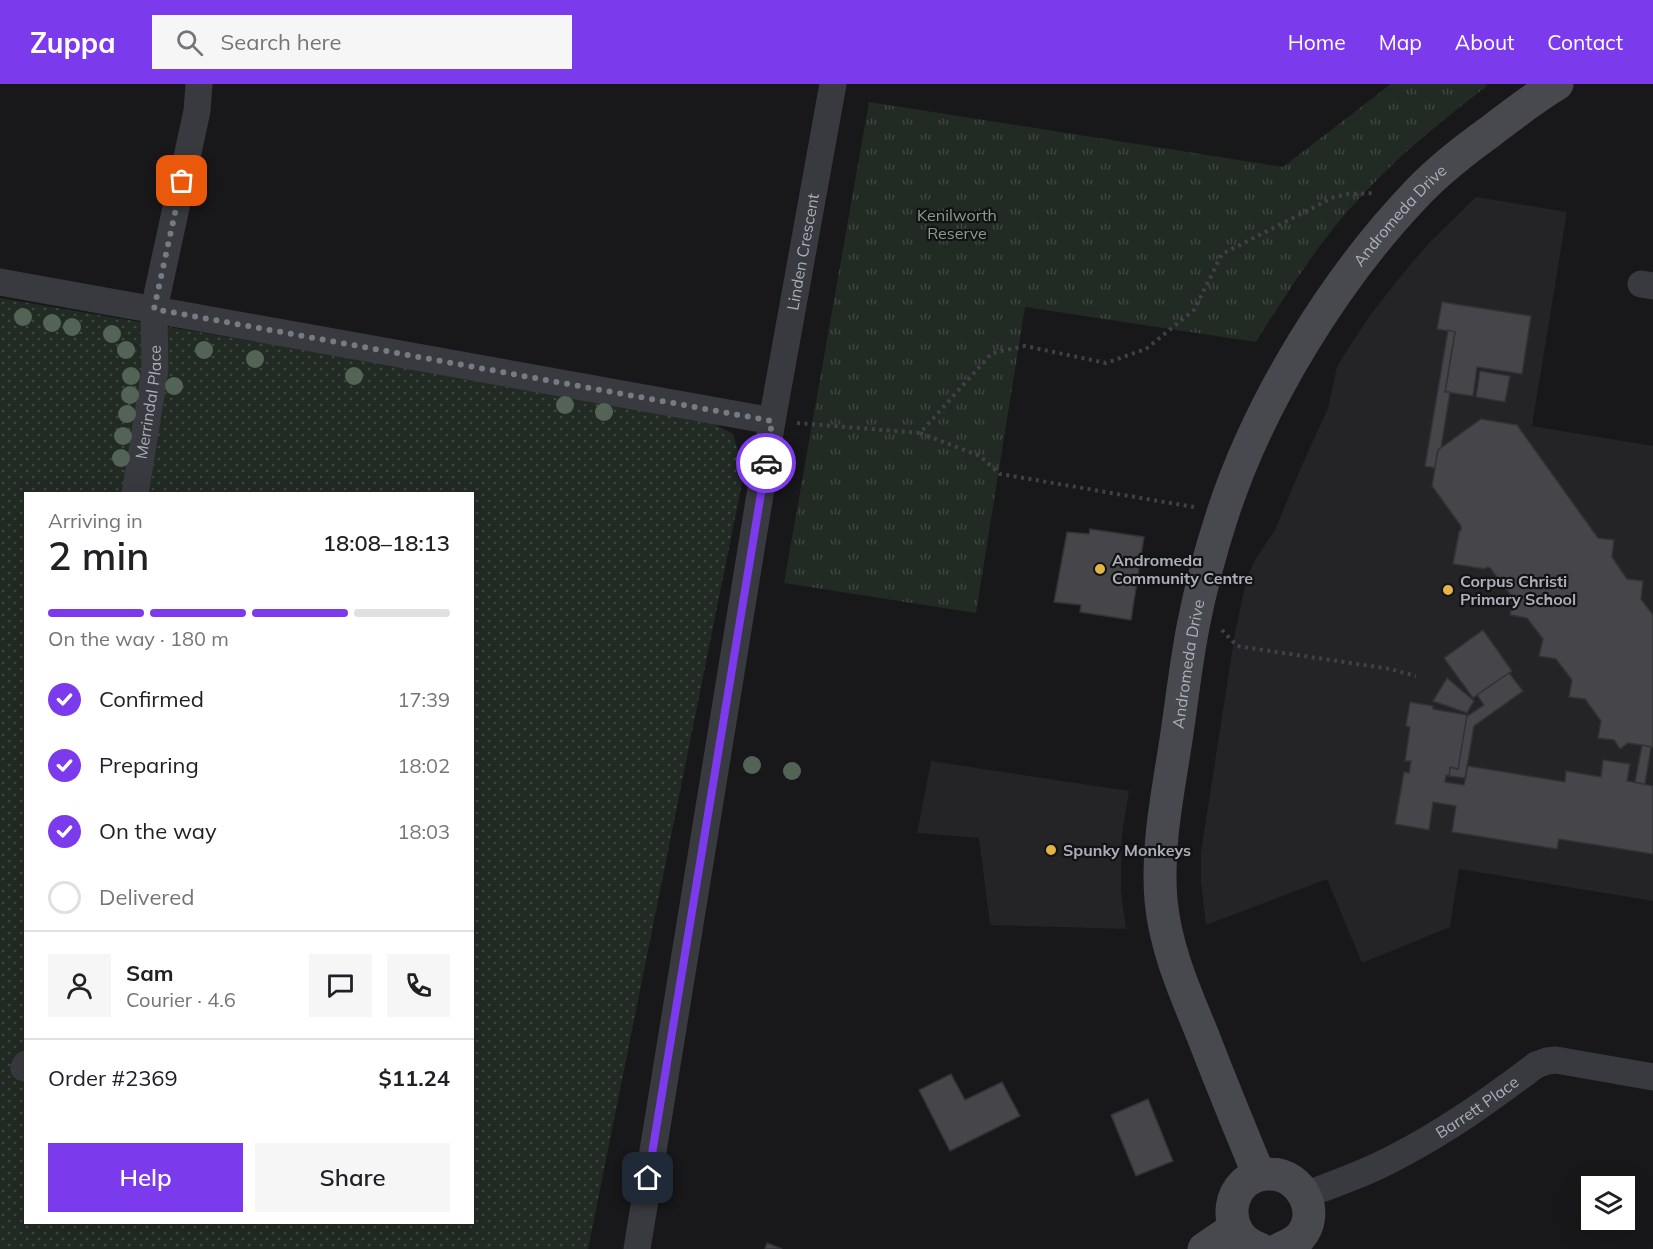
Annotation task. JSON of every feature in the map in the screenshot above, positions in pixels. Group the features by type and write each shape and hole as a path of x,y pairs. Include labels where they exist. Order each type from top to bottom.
{"street":[{"name":"Merrindal Place","path":"135,492 154,370 154,309 197,111 199,84"},
{"name":"Linden Crescent","path":"637,1249 772,421 833,84"},
{"name":"Andromeda Drive","path":"1259,1175 1179,978 1165,927 1161,892 1160,845 1193,624 1204,576 1222,515 1266,409 1312,329 1359,261 1421,189 1539,88"},
{"path":"0,282 772,421"},
{"name":"Barrett Place","path":"1305,1195 1370,1170 1420,1144 1450,1126 1536,1065 1547,1061 1567,1062 1653,1077"},
{"path":"1269,1173 1290,1179 1305,1195 1308,1206 1305,1229 1299,1238 1280,1248 1252,1247 1242,1239 1235,1228 1232,1216 1235,1197 1247,1181 1259,1175 1269,1173"},
{"path":"1204,1249 1235,1228"}],"path":[{"path":"920,433 992,353 1025,346 1106,363 1146,349 1194,310 1222,254 1334,197 1421,189"},
{"path":"772,421 920,433 980,456 1000,474 1192,507 1222,515"},
{"path":"1222,629 1237,646 1390,669 1416,676"}],"shaded area":[{"name":"Corpus Christi Primary School","path":"1476,197 1567,212 1532,426 1653,446 1653,901 1459,869 1450,927 1362,963 1327,879 1206,925 1201,882 1201,852 1235,633 1247,577 1255,560 1275,530 1328,408 1337,367 1344,355 1373,311 1409,266"},
{"name":"Spunky Monkeys","path":"931,761 1129,791 1122,834 1121,863 1121,892 1126,929 990,925 979,838 917,833"}],"green space":[{"name":"Kenilworth Reserve","path":"1391,84 1486,84 1487,86 1416,143 1358,199 1311,258 1256,342 1025,307 976,613 784,583 869,102 1283,167"},
{"path":"0,298 705,419 733,434 744,473 588,1249 0,1249"}],"building":[{"path":"1442,302 1531,316 1522,374 1477,367 1473,396 1445,392 1455,332 1437,329"},
{"path":"1448,330 1455,332 1445,392 1450,392 1441,448 1438,450 1435,468 1425,466"},
{"path":"1480,371 1510,376 1505,402 1476,397"},
{"path":"1481,419 1517,425 1598,538 1614,540 1612,557 1627,579 1643,581 1641,599 1653,615 1653,747 1628,743 1620,749 1614,740 1598,738 1601,721 1585,699 1569,697 1572,680 1556,659 1539,656 1543,639 1527,618 1510,615 1513,598 1490,568 1453,564 1461,526 1432,486 1438,450"},
{"name":"Andromeda Community Centre","path":"1090,529 1144,537 1131,620 1080,612 1081,605 1054,602 1067,532 1089,534"},
{"path":"1483,630 1512,671 1473,698 1444,658"},
{"path":"1509,673 1523,691 1474,726 1465,778 1449,776 1450,767 1458,769 1466,717 1484,705 1477,695"},
{"path":"1447,678 1474,701 1467,713 1433,701"},
{"path":"1410,702 1467,715 1458,769 1450,767 1449,776 1446,775 1445,782 1464,785 1468,766 1565,782 1566,771 1601,777 1603,760 1630,764 1627,781 1653,786 1653,854 1559,839 1557,849 1452,832 1456,806 1433,802 1429,830 1395,824 1404,772 1409,773 1411,761 1405,761 1410,727 1406,726"},
{"path":"1642,745 1651,747 1645,784 1635,782"},
{"path":"951,1074 965,1100 1002,1082 1020,1116 950,1151 919,1090"},
{"path":"1148,1099 1173,1161 1136,1176 1111,1115"},
{"path":"767,1243 782,1249 765,1249"}],"way so far":[{"path":"182,181 154,309 772,421 766,463"}],"place":[{"name":"Andromeda Community Centre","path":"1100,569"},
{"name":"Corpus Christi Primary School","path":"1448,590"},
{"name":"Spunky Monkeys","path":"1051,850"}],"route":[{"path":"648,1178 766,463"}]}
